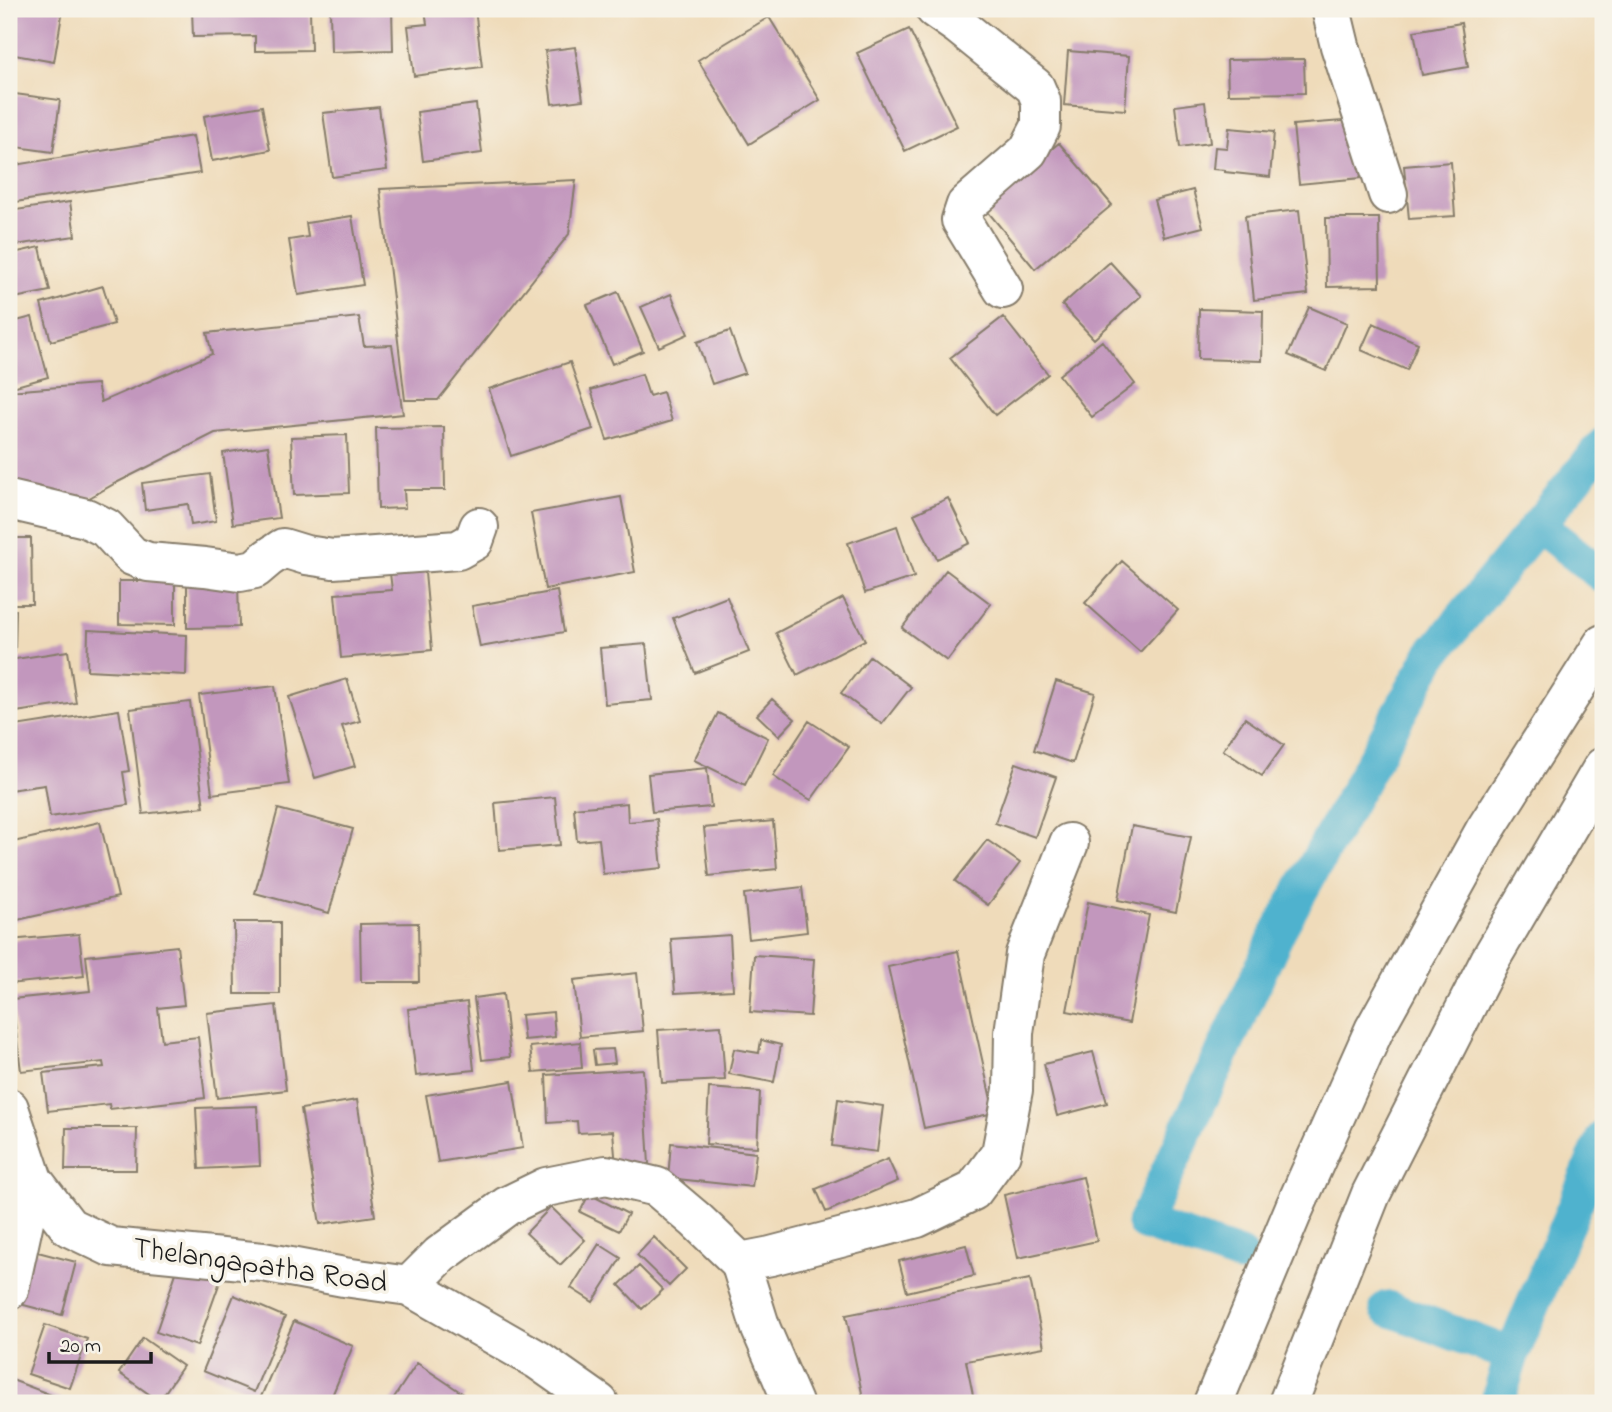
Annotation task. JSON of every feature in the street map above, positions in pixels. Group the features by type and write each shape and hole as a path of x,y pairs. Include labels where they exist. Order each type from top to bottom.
{"main road":[{"path":"935,9 1035,87 1041,101 1041,126 1028,151 966,205 961,220 1003,289"},
{"path":"1331,9 1340,46 1388,194"},
{"path":"9,500 86,518 106,528 132,556 148,562 240,572 255,569 283,548 333,559 458,550 474,541 479,527"},
{"path":"1213,1403 1294,1209 1374,1030 1485,830 1603,644"},
{"path":"1288,1403 1371,1194 1490,960 1603,767"},
{"path":"740,1262 917,1218 973,1191 1001,1153 1013,1090 1014,1033 1025,954 1069,844"},
{"name":"Thelangapatha Road","path":"9,1108 33,1180 69,1227 111,1247 263,1262 409,1286 538,1360 599,1403"},
{"path":"409,1286 440,1255 507,1206 546,1187 606,1175 657,1187 740,1262 761,1329 793,1403"},
{"path":"9,1290 33,1180"}],"building":[{"path":"9,9 63,9 54,62 9,54"},
{"path":"192,9 310,9 311,50 255,51 255,36 193,37"},
{"path":"330,9 392,9 393,50 331,52"},
{"path":"425,9 475,9 482,67 414,76 408,26 427,24"},
{"path":"1085,9 1106,9 1088,16"},
{"path":"769,17 820,100 749,144 698,60"},
{"path":"1461,23 1468,67 1422,75 1414,31"},
{"path":"909,29 957,126 905,151 857,53"},
{"path":"575,47 583,100 552,104 545,51"},
{"path":"1068,51 1129,56 1125,110 1064,105"},
{"path":"1304,59 1305,93 1228,94 1227,60"},
{"path":"15,94 60,100 53,152 9,146"},
{"path":"1205,102 1210,143 1180,147 1175,106"},
{"path":"476,104 482,153 423,161 417,112"},
{"path":"262,106 270,150 212,161 204,116"},
{"path":"379,107 387,170 332,177 323,113"},
{"path":"1355,120 1361,178 1299,184 1293,125"},
{"path":"1229,128 1274,132 1270,177 1213,169 1215,147 1227,148"},
{"path":"193,136 200,173 9,203 9,166"},
{"path":"1059,143 1112,205 1035,269 983,206"},
{"path":"1451,162 1455,216 1409,219 1404,166"},
{"path":"576,180 569,234 438,400 405,400 380,189"},
{"path":"1193,190 1203,227 1164,237 1154,200"},
{"path":"70,202 75,236 9,246 9,211"},
{"path":"1299,210 1308,294 1254,300 1245,216"},
{"path":"352,216 363,285 298,295 289,240 308,237 306,223"},
{"path":"1326,218 1379,218 1380,286 1327,287"},
{"path":"40,247 50,291 9,299 9,254"},
{"path":"1110,262 1141,296 1094,339 1062,305"},
{"path":"103,286 114,324 51,341 41,304"},
{"path":"618,292 643,351 612,364 587,305"},
{"path":"671,294 688,334 659,347 641,307"},
{"path":"1309,307 1347,323 1326,371 1288,355"},
{"path":"1199,309 1263,311 1262,361 1198,359"},
{"path":"32,317 48,377 9,388 9,323"},
{"path":"359,317 364,346 392,345 403,414 215,433 84,501 9,491 9,391 97,384 101,402 212,354 207,333"},
{"path":"1003,317 1048,374 995,415 950,358"},
{"path":"1373,323 1418,343 1407,370 1361,350"},
{"path":"730,331 745,373 712,384 697,342"},
{"path":"1102,341 1135,384 1092,417 1059,375"},
{"path":"570,362 593,429 511,456 489,389"},
{"path":"642,374 649,396 663,392 672,421 607,440 591,390"},
{"path":"444,427 445,490 404,490 405,508 378,509 376,428"},
{"path":"347,435 349,493 294,495 291,437"},
{"path":"268,446 279,518 233,524 223,453"},
{"path":"210,474 216,521 191,525 188,504 145,510 142,483"},
{"path":"621,497 635,572 545,589 531,513"},
{"path":"948,498 970,543 937,559 914,514"},
{"path":"897,526 914,577 865,593 848,543"},
{"path":"9,538 31,538 32,604 9,604"},
{"path":"1122,561 1178,610 1140,652 1085,603"},
{"path":"424,562 432,650 341,658 335,594 392,590 389,565"},
{"path":"946,570 991,604 947,661 902,628"},
{"path":"119,581 175,581 175,625 119,624"},
{"path":"238,581 239,627 187,628 187,582"},
{"path":"557,591 564,632 480,647 472,606"},
{"path":"727,597 749,652 695,673 673,618"},
{"path":"843,598 865,640 797,675 776,633"},
{"path":"9,610 16,610 15,652 9,651"},
{"path":"88,630 187,635 186,675 87,670"},
{"path":"646,644 652,700 605,704 600,648"},
{"path":"68,651 76,703 9,713 9,660"},
{"path":"870,656 911,687 882,724 841,693"},
{"path":"347,679 360,721 342,726 355,766 315,778 289,697"},
{"path":"1056,681 1095,693 1073,763 1034,750"},
{"path":"275,686 289,784 212,794 199,695"},
{"path":"772,699 795,719 779,736 757,715"},
{"path":"190,702 204,807 143,814 130,709"},
{"path":"119,710 129,771 123,772 128,805 50,817 45,785 9,790 9,727"},
{"path":"718,713 768,738 745,785 694,760"},
{"path":"1245,718 1284,745 1262,776 1223,750"},
{"path":"809,721 849,747 811,800 773,776"},
{"path":"1016,763 1056,777 1035,837 995,823"},
{"path":"707,768 711,807 652,812 648,774"},
{"path":"555,797 560,845 499,850 495,803"},
{"path":"627,803 628,822 657,819 662,868 603,874 599,839 577,841 574,808"},
{"path":"278,809 353,829 329,913 255,893"},
{"path":"9,810 14,836 9,837"},
{"path":"773,821 777,869 709,876 704,828"},
{"path":"100,822 118,897 9,922 9,843"},
{"path":"1132,826 1191,837 1176,912 1118,900"},
{"path":"987,840 1020,863 988,905 955,881"},
{"path":"802,887 807,932 749,939 744,894"},
{"path":"1088,902 1149,915 1129,1023 1067,1011"},
{"path":"234,922 280,922 280,994 235,994"},
{"path":"418,923 419,982 361,982 360,924"},
{"path":"79,934 84,976 9,984 9,940"},
{"path":"730,935 733,990 675,993 671,939"},
{"path":"177,946 184,1005 158,1008 162,1041 198,1037 205,1098 110,1109 109,1104 48,1111 43,1073 104,1067 103,1062 21,1071 12,999 90,991 86,956"},
{"path":"958,951 994,1113 924,1128 888,967"},
{"path":"754,955 814,959 810,1016 750,1012"},
{"path":"637,973 643,1031 580,1037 574,980"},
{"path":"503,994 510,1057 482,1060 474,998"},
{"path":"467,1002 474,1070 416,1076 408,1009"},
{"path":"276,1005 286,1090 217,1098 207,1013"},
{"path":"553,1012 555,1037 524,1040 521,1015"},
{"path":"721,1026 725,1080 662,1083 658,1030"},
{"path":"761,1040 781,1045 774,1082 729,1074 734,1049 759,1053"},
{"path":"580,1042 582,1068 533,1072 530,1047"},
{"path":"613,1049 615,1063 595,1065 593,1050"},
{"path":"1093,1052 1107,1103 1057,1116 1044,1064"},
{"path":"643,1069 649,1164 616,1167 613,1131 578,1133 577,1121 548,1123 546,1075"},
{"path":"512,1081 523,1148 438,1162 426,1095"},
{"path":"709,1088 760,1092 757,1147 706,1144"},
{"path":"838,1099 883,1106 877,1152 832,1146"},
{"path":"357,1100 375,1216 320,1224 301,1109"},
{"path":"257,1106 260,1166 199,1169 196,1108"},
{"path":"66,1128 137,1128 136,1170 65,1170"},
{"path":"671,1143 756,1153 752,1187 668,1178"},
{"path":"888,1159 898,1181 826,1212 816,1189"},
{"path":"1083,1177 1097,1241 1018,1258 1004,1195"},
{"path":"589,1194 628,1214 619,1231 580,1212"},
{"path":"551,1207 585,1240 560,1265 526,1233"},
{"path":"654,1237 686,1269 669,1286 637,1255"},
{"path":"599,1244 621,1258 593,1302 571,1288"},
{"path":"966,1245 974,1276 907,1292 899,1261"},
{"path":"30,1250 76,1262 62,1315 16,1303"},
{"path":"180,1261 222,1276 197,1346 156,1332"},
{"path":"639,1266 663,1290 642,1309 619,1285"},
{"path":"1030,1279 1044,1347 966,1361 974,1400 958,1403 864,1403 846,1315"},
{"path":"234,1295 285,1317 254,1392 203,1371"},
{"path":"294,1321 353,1346 329,1403 271,1403 260,1399"},
{"path":"45,1325 87,1339 70,1388 28,1374"},
{"path":"143,1338 183,1366 159,1401 119,1373"},
{"path":"417,1363 465,1395 460,1403 391,1402"},
{"path":"12,1380 62,1399 60,1403 9,1403"}],"waterway":[{"path":"1240,1256 1144,1223 1279,930 1431,656 1603,445"},
{"path":"1538,525 1603,576"},
{"path":"1497,1403 1512,1355 1603,1138"},
{"path":"1387,1308 1512,1355"}]}
